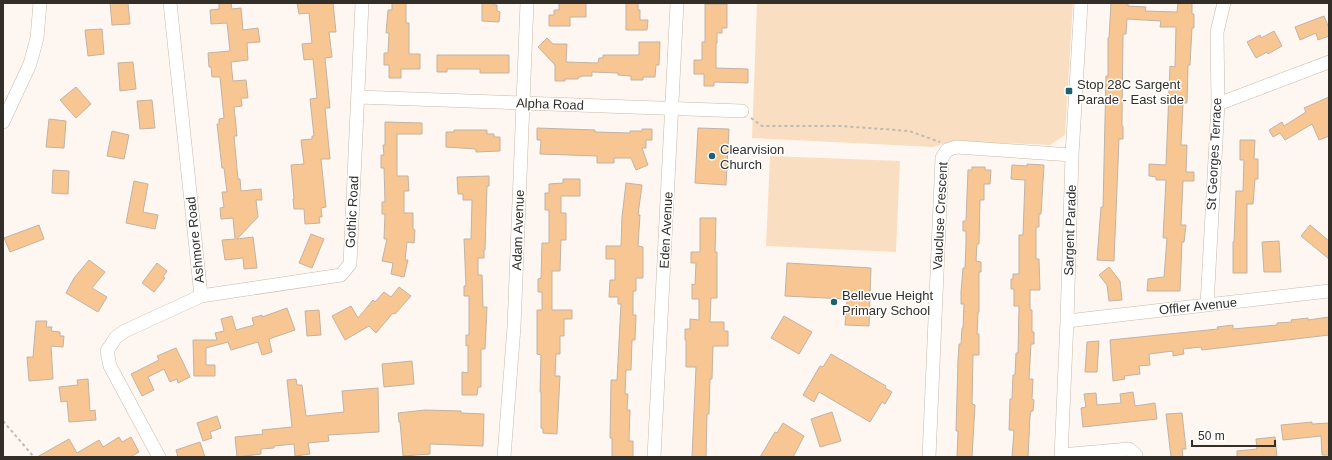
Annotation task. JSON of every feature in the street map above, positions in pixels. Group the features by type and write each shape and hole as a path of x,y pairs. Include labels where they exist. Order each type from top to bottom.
{"street":[{"path":"3,122 30,64 37,38 40,3"},
{"name":"Ashmore Road","path":"159,457 110,366 107,350 116,337 125,331 201,296 170,3"},
{"name":"Gothic Road","path":"201,296 341,275 350,264 362,3"},
{"name":"Adam Avenue","path":"504,457 514,327 527,3"},
{"name":"Eden Avenue","path":"654,457 677,3"},
{"name":"Sargent Parade","path":"1061,456 1072,155 1081,3"},
{"name":"St Georges Terrace","path":"1206,305 1218,104 1216,32 1224,3"},
{"path":"1218,104 1329,62"},
{"name":"Alpha Road","path":"358,97 742,111"},
{"name":"Vaucluse Crescent","path":"929,457 942,158 947,150 956,147 1072,155"},
{"name":"Offler Avenue","path":"1067,321 1329,291"},
{"path":"1061,456 1129,449 1136,455 1136,457"}],"path":[{"path":"742,111 762,126 841,126 909,131 956,147"},
{"path":"3,421 34,457"}],"shaded area":[{"path":"757,3 1073,3 1065,135 1050,145 953,141 933,147 752,138"},
{"path":"770,156 900,161 896,252 766,246"}],"building":[{"path":"110,3 128,3 130,24 112,25"},
{"path":"219,3 231,3 232,9 241,8 243,30 258,28 260,42 247,43 248,60 231,62 233,81 246,80 248,98 241,98 242,106 234,107 237,136 234,136 238,179 240,179 241,191 261,189 262,200 256,200 258,217 237,239 253,237 257,268 244,269 243,258 225,260 222,240 235,239 233,218 221,219 220,208 224,207 222,192 227,192 224,168 222,168 217,124 219,124 219,119 224,118 220,77 212,77 211,67 209,67 208,53 230,51 227,23 211,24 210,10 219,9"},
{"path":"297,3 333,3 336,32 329,32 332,57 325,58 330,108 325,108 330,159 321,159 326,207 321,208 322,217 319,217 320,223 305,224 304,209 294,209 291,165 304,164 301,140 312,139 312,136 314,136 310,99 317,98 313,59 304,60 302,44 312,43 309,13 299,14"},
{"path":"392,3 406,3 406,23 409,23 409,54 420,54 420,69 401,69 401,78 389,78 389,65 384,65 384,53 388,53 389,33 386,33 388,10 392,10"},
{"path":"482,3 494,3 494,5 497,5 497,11 500,12 499,22 482,21"},
{"path":"559,3 586,3 586,17 570,17 570,26 549,26 549,15 554,15 554,10 559,10"},
{"path":"626,3 638,3 640,20 648,20 647,30 626,30"},
{"path":"1111,3 1128,3 1128,6 1146,7 1145,11 1177,12 1178,3 1192,3 1194,28 1192,28 1190,65 1188,65 1187,103 1183,103 1181,145 1187,145 1186,172 1194,172 1194,181 1183,181 1181,225 1186,225 1184,242 1182,242 1180,291 1147,291 1148,279 1164,277 1167,238 1163,238 1166,180 1156,180 1156,177 1149,176 1149,164 1166,165 1170,66 1175,67 1176,27 1160,27 1161,21 1127,19 1126,34 1123,34 1123,139 1119,139 1114,261 1097,260 1101,207 1103,207 1106,76 1108,76 1108,38"},
{"path":"705,4 727,4 727,28 722,28 722,33 717,33 716,68 748,69 748,83 714,82 714,86 704,86 704,74 694,74 694,60 702,60 702,42 705,42"},
{"path":"1324,16 1329,28 1329,36 1318,40 1316,33 1300,40 1295,27"},
{"path":"102,29 104,54 88,56 85,30"},
{"path":"1274,31 1282,46 1268,54 1267,52 1256,58 1247,42 1260,35 1261,38"},
{"path":"547,38 553,44 567,44 566,62 598,63 599,58 603,58 603,55 639,55 639,42 660,42 659,65 656,65 655,77 643,77 643,80 631,80 631,76 618,75 618,73 592,72 592,76 581,76 578,77 578,79 555,81 555,65 538,47"},
{"path":"437,55 509,55 509,73 480,73 480,69 447,69 447,72 437,72"},
{"path":"133,62 136,89 120,91 118,63"},
{"path":"76,87 91,104 76,118 60,100"},
{"path":"1329,97 1329,136 1319,140 1312,124 1285,140 1280,133 1273,137 1269,130 1282,122 1284,126 1306,112 1304,108"},
{"path":"152,100 155,128 140,129 137,101"},
{"path":"49,119 66,121 64,148 46,147"},
{"path":"385,122 422,123 422,134 397,134 397,176 408,176 409,191 404,191 404,213 413,213 413,229 415,230 414,243 407,242 405,260 408,260 404,277 391,274 393,263 382,261 387,239 384,239 385,214 382,214 382,202 385,202 384,168 381,168 381,155 384,155 383,145 385,145"},
{"path":"537,128 630,133 630,131 652,129 652,140 646,140 646,148 642,148 648,165 636,170 631,158 614,158 614,163 597,163 597,156 540,154 541,140 537,140"},
{"name":"Clearvision Church","path":"698,128 729,129 726,185 695,183"},
{"path":"454,130 487,130 487,134 494,134 494,137 500,137 500,151 476,152 476,149 446,147 446,132 454,132"},
{"path":"112,131 129,135 124,159 107,156"},
{"path":"1240,140 1255,140 1254,159 1258,159 1258,179 1255,179 1253,204 1247,204 1247,273 1233,273 1236,191 1243,191 1244,160 1240,160"},
{"path":"1027,164 1044,165 1041,214 1039,214 1039,227 1036,227 1036,259 1039,259 1040,290 1030,290 1030,310 1032,310 1032,332 1034,332 1034,344 1031,344 1029,379 1033,379 1032,399 1034,400 1033,411 1031,411 1030,416 1028,457 1012,457 1014,430 1009,430 1010,399 1012,399 1016,353 1018,353 1019,306 1014,306 1014,289 1011,289 1011,279 1013,279 1013,274 1019,274 1019,235 1023,235 1025,180 1011,179 1012,165 1027,166"},
{"path":"972,167 985,167 985,170 991,170 990,184 984,184 984,200 980,200 979,244 977,244 976,261 981,262 981,272 979,272 979,312 977,334 979,334 979,355 973,355 972,404 975,405 972,457 957,457 958,431 956,431 958,360 959,344 961,344 963,328 964,304 961,304 961,292 963,268 965,268 966,243 966,231 963,231 963,221 966,221 968,170 972,170"},
{"path":"53,170 69,171 68,194 52,193"},
{"path":"489,176 489,186 487,186 484,258 478,258 478,275 482,275 483,307 487,307 485,349 481,349 481,387 478,387 477,395 462,395 462,372 468,373 468,345 466,346 466,335 469,335 469,296 464,296 464,286 466,286 464,239 471,239 472,200 463,200 463,194 458,194 457,177"},
{"path":"563,179 580,179 580,196 561,196 561,213 566,213 566,240 561,240 560,271 552,271 552,310 572,310 572,319 564,319 564,336 560,336 560,354 556,354 555,376 560,376 557,434 543,433 543,429 541,428 541,355 537,354 537,310 542,310 542,292 538,292 538,279 541,278 542,243 549,243 549,210 545,210 545,193 549,193 549,184 563,183"},
{"path":"134,181 148,184 143,212 158,215 155,229 126,223"},
{"path":"626,183 642,185 638,215 640,215 638,246 643,247 643,278 636,278 636,291 633,291 633,315 636,315 635,340 632,340 631,370 626,370 625,394 628,394 627,410 630,410 629,441 633,441 633,457 612,457 612,438 610,438 611,380 617,380 621,304 618,304 618,297 609,297 610,280 615,280 615,259 606,259 606,246 621,246 622,217"},
{"path":"700,218 716,218 715,252 717,252 717,298 711,298 710,322 724,322 724,331 728,331 728,346 713,346 709,414 707,414 706,457 692,457 696,367 686,367 685,329 690,329 690,319 699,320 699,299 692,299 692,284 695,285 696,263 691,263 691,252 700,252"},
{"path":"39,225 44,239 10,252 4,238"},
{"path":"1310,225 1329,241 1329,259 1301,236"},
{"path":"311,234 324,239 312,268 299,263"},
{"path":"1279,241 1281,272 1264,272 1262,242"},
{"path":"89,260 105,272 92,288 107,297 98,312 66,293 74,278"},
{"path":"157,263 167,271 163,277 165,278 154,292 142,283"},
{"path":"787,263 871,268 869,326 845,325 847,299 785,296"},
{"path":"1109,267 1120,281 1122,300 1109,301 1107,285 1099,275"},
{"path":"399,287 411,296 395,314 393,313 376,333 369,326 345,340 332,316 351,306 358,318 373,300 375,302 384,292 391,297"},
{"path":"287,308 295,330 269,339 272,352 262,355 258,342 231,350 228,342 206,348 206,365 215,365 215,376 194,376 193,340 217,340 215,333 224,331 221,319 232,316 236,330 254,325 252,318 262,315 262,317"},
{"path":"319,310 321,335 307,336 305,311"},
{"path":"784,316 812,332 799,354 771,338"},
{"path":"1329,317 1329,335 1202,350 1201,347 1183,349 1184,354 1173,356 1173,351 1149,354 1150,365 1139,366 1140,374 1124,376 1125,379 1113,381 1110,340 1218,329 1217,327 1233,325 1233,329 1277,325 1277,323 1292,322 1291,320 1308,318 1308,320"},
{"path":"36,321 47,321 46,327 52,327 51,331 60,332 60,336 64,336 63,347 51,346 53,379 29,381 27,357 33,357"},
{"path":"1099,341 1097,372 1085,372 1087,342"},
{"path":"176,348 190,377 178,383 177,379 170,382 164,369 148,377 154,390 142,396 131,374 159,360 157,356"},
{"path":"831,354 886,386 885,388 892,392 885,404 882,402 870,422 819,392 814,402 803,395 820,366 823,367"},
{"path":"412,361 414,384 384,387 382,364"},
{"path":"88,379 90,411 95,410 96,420 69,422 67,401 61,402 59,387 78,385 77,380"},
{"path":"296,379 297,385 302,385 306,416 344,412 342,391 378,388 379,432 328,435 329,441 308,443 310,454 295,456 294,444 274,446 274,448 261,449 261,454 237,457 235,437 263,434 262,430 292,427 287,380"},
{"path":"1133,392 1135,406 1155,403 1157,419 1083,427 1081,408 1086,407 1084,394 1096,393 1097,405 1121,403 1120,394"},
{"path":"425,410 461,411 461,413 484,414 483,446 430,444 430,454 403,456 398,413"},
{"path":"832,412 841,441 820,447 811,419"},
{"path":"1182,413 1186,449 1182,449 1183,457 1171,457 1166,414"},
{"path":"217,416 221,428 210,432 212,438 203,441 197,423"},
{"path":"1312,422 1312,424 1329,423 1329,455 1322,455 1321,436 1283,440 1281,425"},
{"path":"783,423 804,436 793,457 760,457 775,432 777,433"},
{"path":"119,437 122,442 131,437 139,452 130,457 37,457 69,439 77,453 99,440 103,447"},
{"path":"1275,437 1277,457 1237,457 1237,451 1257,449 1256,439"},
{"path":"200,442 205,457 178,457 176,450"}],"place":[{"name":"Stop 28C Sargent Parade - East side","path":"1069,91"},
{"name":"Clearvision Church","path":"712,156"},
{"name":"Bellevue Height Primary School","path":"834,302"}]}
